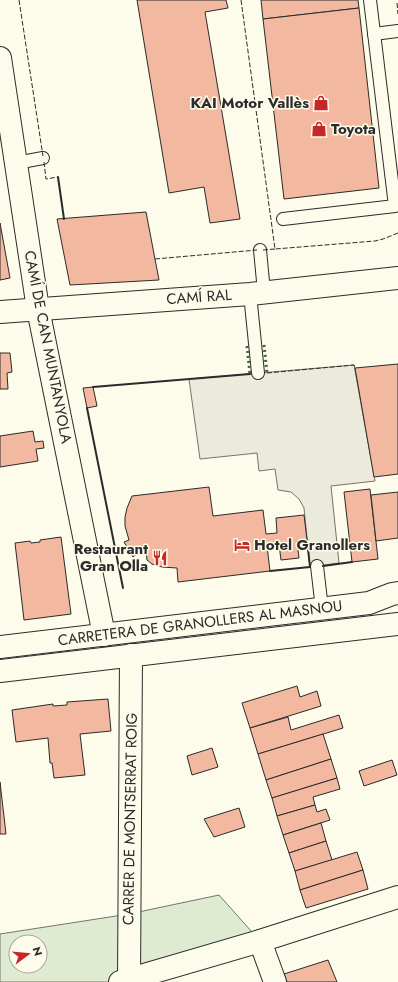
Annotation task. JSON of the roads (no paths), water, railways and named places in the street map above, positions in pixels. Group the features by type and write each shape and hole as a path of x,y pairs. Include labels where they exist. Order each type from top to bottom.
{"street":[{"name":"CAMÍ DE CAN MUNTANYOLA","path":"0,58 38,308 104,634"},
{"name":"CAMÍ RAL","path":"0,312 257,293 398,278"},
{"name":"CARRETERA DE GRANOLLERS AL MASNOU","path":"0,647 369,603 398,593"},
{"name":"CARRETERA DE GRANOLLERS AL MASNOU","path":"0,671 398,624"},
{"name":"CARRER DE MONTSERRAT ROIG","path":"126,981 132,655"},
{"path":"126,981 260,941 398,897"},
{"path":"260,941 275,982"}],"lane":[{"path":"283,219 395,206 393,154 370,0"},
{"path":"374,34 398,31"},
{"path":"16,163 43,158"},
{"path":"258,373 257,293 260,250"},
{"path":"317,566 322,609"}],"place":[{"name":"KAI Motor Vallès","path":"321,103"},
{"name":"Toyota","path":"319,129"},
{"name":"Hotel Granollers","path":"242,545"},
{"name":"Restaurant Gran Olla","path":"160,558"}]}
